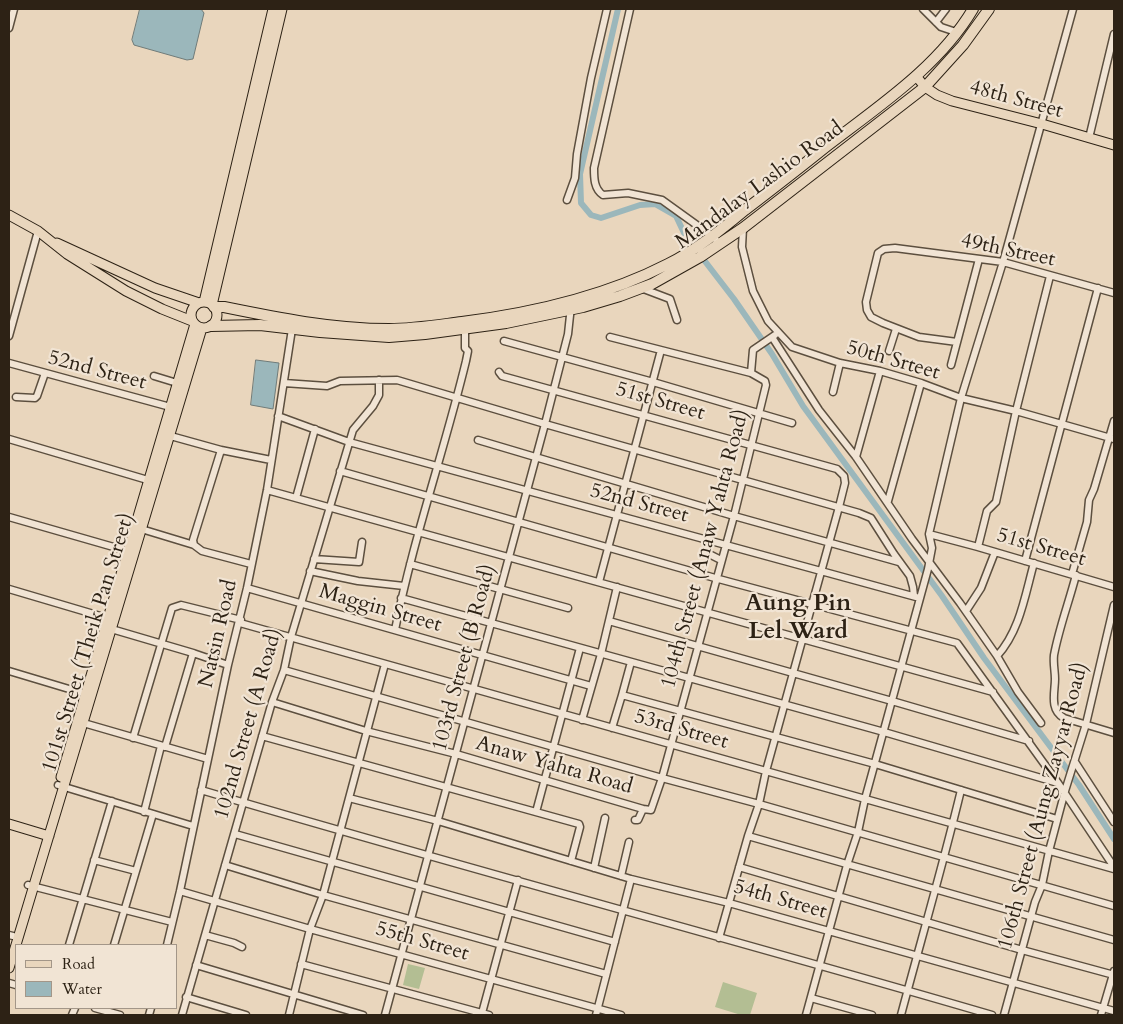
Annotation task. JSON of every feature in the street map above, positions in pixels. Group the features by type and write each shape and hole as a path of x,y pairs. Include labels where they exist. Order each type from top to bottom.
{"highway":[{"path":"207,304 305,322 353,328 391,329 426,327 488,319 571,305 618,288 716,240 916,76 946,44 973,9"},
{"name":"Mandalay Lashio Road","path":"200,325 260,325 389,337 465,329 531,318 571,305 620,296 641,288 700,257 716,240 743,228 925,87 955,54 989,9"},
{"path":"946,44 955,54"}],"main road":[{"path":"207,304 273,9"},
{"path":"207,304 282,9"},
{"name":"48th Street","path":"916,76 925,87 937,96 1114,145"},
{"path":"9,215 38,230 67,254 126,292 200,325 217,317 207,304 155,288 53,241"},
{"path":"200,325 191,312 195,305 207,304"},
{"name":"101st Street (Theik Pan Street)","path":"174,408 177,383 200,325"},
{"name":"101st Street (Theik Pan Street)","path":"15,944 108,625 200,325"},
{"path":"9,824 46,835"},
{"name":"101st Street (Theik Pan Street)","path":"9,949 11,936 31,886"},
{"name":"101st Street (Theik Pan Street)","path":"9,968 15,946"}],"street":[{"path":"9,28 14,9"},
{"path":"567,200 575,178 577,154 591,78 607,9"},
{"path":"630,9 594,168 596,187 600,194 603,195 628,193 662,200 716,240"},
{"path":"923,9 941,27 956,32"},
{"path":"936,22 946,9"},
{"path":"806,1015 838,896 858,832 865,799 911,632 917,597 922,589 928,569 932,548 929,534 961,398 1003,262 1073,9"},
{"path":"1089,138 1114,34"},
{"name":"50th Srteet","path":"743,228 742,247 753,291 775,335 792,347 840,363 880,371 921,383 961,398 1016,411 1112,439"},
{"path":"9,336 38,230"},
{"name":"49th Street","path":"896,329 871,317 867,310 866,302 878,253 884,249 895,248 1003,262 1114,293"},
{"path":"951,365 979,259"},
{"path":"978,547 987,511 996,502 1016,411 1050,276"},
{"path":"641,288 670,299 676,320"},
{"path":"1026,561 1098,288"},
{"name":"103rd Street (B Road)","path":"385,1015 546,424 562,358 571,305"},
{"name":"Natsin Road","path":"167,944 228,665 240,621 267,490 292,329"},
{"path":"395,630 418,532 438,467 468,351 466,348 465,329"},
{"path":"889,352 896,329 932,340 957,342"},
{"path":"610,337 751,373 754,348 775,335 819,410 856,457 912,539 966,611 997,656 1018,692 1041,723"},
{"path":"504,341 653,382 792,424"},
{"path":"599,582 662,350"},
{"name":"52nd Street","path":"9,363 174,408"},
{"path":"833,392 840,363"},
{"path":"856,457 880,371"},
{"name":"51st Street","path":"499,372 502,376 837,469 844,476 845,483 839,507"},
{"path":"16,397 35,398 38,396 45,373"},
{"name":"104th Street (Anaw Yahta Road)","path":"653,808 715,578 734,516 766,385 765,381 751,373"},
{"path":"154,376 177,383"},
{"path":"284,383 327,386 340,380 397,380 859,512 871,518 912,581 917,597"},
{"name":"102nd Street (A Road)","path":"182,1015 272,702 284,670 291,637 329,506 353,430 366,416 379,395 379,380"},
{"path":"888,502 921,383"},
{"name":"52nd Street","path":"278,416 349,442 917,597"},
{"path":"1114,420 1112,439 1089,500 1087,522 1054,656 1055,706 1060,716 1114,733"},
{"path":"296,498 315,429"},
{"path":"166,435 221,450 272,460"},
{"path":"9,439 152,481"},
{"path":"478,440 734,516 899,562"},
{"path":"194,545 193,540 221,450"},
{"path":"340,471 715,578 957,643 1058,783 1066,789 1114,868"},
{"path":"267,490 993,692"},
{"path":"719,938 759,804 766,771 839,507"},
{"path":"9,517 131,552"},
{"path":"138,528 194,545 202,550 251,564"},
{"name":"51st Street","path":"929,534 1114,586"},
{"path":"314,559 359,562 362,542"},
{"path":"966,611 984,581 995,552"},
{"path":"711,555 721,560"},
{"path":"997,656 1007,645 1016,626 1034,563"},
{"path":"410,564 568,608"},
{"path":"310,572 358,581 404,586"},
{"path":"582,720 601,654 617,587"},
{"name":"Maggin Street","path":"247,588 591,686"},
{"path":"9,590 161,644 228,665"},
{"path":"401,598 884,732 1058,783"},
{"name":"53rd Street","path":"161,644 170,611 178,605 1114,868"},
{"name":"106th Street (Aung Zayyar Road)","path":"1004,1015 1031,917 1042,885 1057,819 1086,724 1114,605"},
{"path":"609,622 1029,741"},
{"path":"133,738 161,644"},
{"path":"536,812 580,648"},
{"path":"144,812 193,653"},
{"path":"612,728 631,662"},
{"path":"289,1015 310,929 322,895 385,664"},
{"path":"284,670 1114,906"},
{"path":"9,671 88,694"},
{"path":"622,695 875,764 1057,819"},
{"name":"Anaw Yahta Road","path":"272,702 366,731 456,754 643,809 649,810 653,808"},
{"path":"80,722 208,759"},
{"path":"262,736 580,825 571,861"},
{"path":"1074,764 1114,822"},
{"path":"61,786 193,826"},
{"path":"201,790 719,938 820,964 992,1015"},
{"path":"901,1015 962,790"},
{"name":"54th Street","path":"349,798 438,820 631,879 729,902 1114,1011"},
{"path":"69,944 112,801"},
{"path":"635,820 638,820 643,809"},
{"path":"114,944 153,814"},
{"path":"594,868 605,818"},
{"path":"234,834 615,942"},
{"path":"748,836 1114,940"},
{"path":"621,876 629,842"},
{"path":"94,860 136,870"},
{"path":"226,865 322,895 606,974"},
{"path":"739,867 1022,950 1114,974 1101,1015"},
{"path":"597,1012 631,879"},
{"path":"301,964 486,1014 491,980 518,880"},
{"path":"31,886 172,922"},
{"name":"55th Street","path":"180,891 597,1012 621,1015"},
{"path":"205,935 242,947"},
{"path":"196,965 363,1015"},
{"path":"186,997 221,1012 246,1015"},
{"path":"811,998 872,1015"},
{"path":"99,1009 120,1015"}],"green space":[{"path":"408,964 425,968 419,989 403,985"},
{"path":"723,982 757,993 750,1015 741,1015 715,1007"}],"water":[{"path":"140,9 201,9 204,13 193,59 187,60 134,45 132,40"},
{"path":"256,360 279,363 273,409 251,405"}],"waterway":[{"path":"618,9 580,174 581,203 591,215 601,218 640,205 655,204 676,216 685,235"},
{"path":"704,260 772,354 803,406 942,596 984,658 1079,785 1114,839"}],"district":[{"name":"Aung Pin Lel Ward","path":"798,618"}]}
